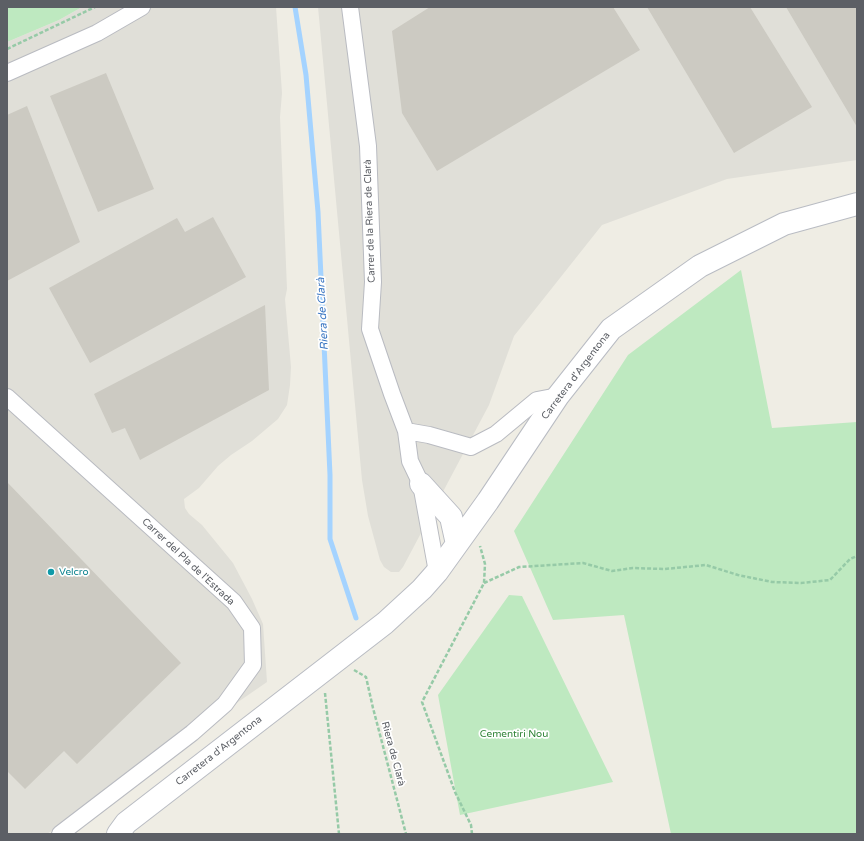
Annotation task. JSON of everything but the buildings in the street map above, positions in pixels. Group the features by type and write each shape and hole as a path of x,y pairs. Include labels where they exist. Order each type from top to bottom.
{"street":[{"path":"7,73 97,33 142,7"},
{"name":"Carrer de la Riera de Clarà","path":"350,7 368,146 373,282 370,329 406,431 410,461 421,484 437,572"},
{"name":"Carretera d'Argentona","path":"118,834 126,823 385,623 422,589 437,572 488,502 558,396 611,329 700,266 784,224 857,204"},
{"path":"406,431 429,435 471,446 496,434 537,400 558,396"},
{"name":"Carrer del Pla de l'Estrada","path":"7,397 234,602 252,628 253,665 225,704 192,733 60,834"},
{"path":"421,484 451,517 457,544"}],"path":[{"path":"7,49 95,7"},
{"path":"472,834 471,825 455,792 422,702 484,583 485,564 473,522"},
{"path":"484,583 519,567 584,563 612,571 633,568 665,569 706,565 738,575 772,582 801,583 830,580 850,559 857,556"},
{"path":"323,671 338,834"},
{"name":"Riera de Clarà","path":"366,677 372,708 406,834"}],"shaded area":[{"path":"82,7 276,7 282,93 280,117 287,289 285,299 291,367 287,405 278,419 252,441 218,466 199,488 184,499 185,508 189,514 202,525 233,563 252,599 263,624 267,682 47,834 7,834 7,42 59,20"},
{"path":"318,7 857,7 857,160 727,179 602,225 514,336 489,405 399,572 391,572 384,567 380,560 368,516 362,480"}],"green space":[{"path":"7,7 82,7 59,20 7,42"},
{"path":"741,270 772,428 857,422 857,834 671,834 624,615 553,620 514,531 628,355"},
{"name":"Cementiri Nou","path":"509,595 522,596 613,782 460,815 438,695"}],"waterway":[{"name":"Riera de Clarà","path":"295,7 306,75 318,212 330,475 330,539 356,618"}],"place":[{"name":"Velcro","path":"51,572"}]}
